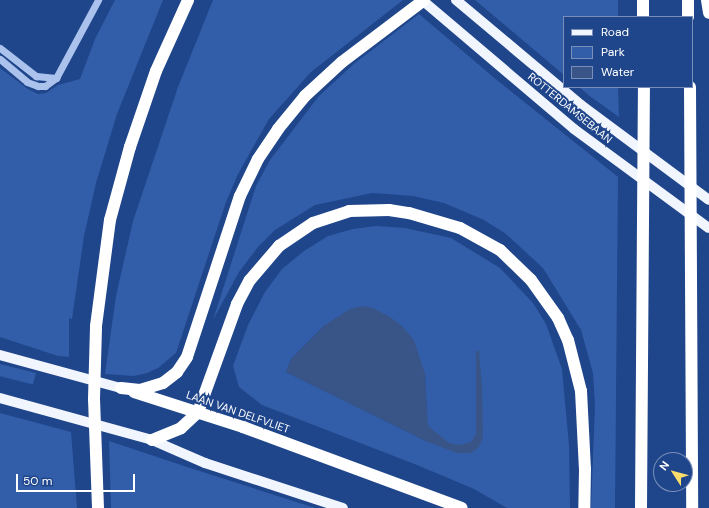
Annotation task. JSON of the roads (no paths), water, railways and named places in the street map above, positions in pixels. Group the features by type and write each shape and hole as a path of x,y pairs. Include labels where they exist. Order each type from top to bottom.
{"highway":[{"path":"98,508 95,467 96,326 110,220 130,147 156,71 188,0"},
{"path":"121,388 150,388 177,372 186,357 240,196 258,159 305,96 342,62 423,0"},
{"path":"643,0 644,16"},
{"path":"688,0 688,16"},
{"path":"707,0 709,13"},
{"path":"642,508 645,195 644,88"},
{"path":"690,88 692,229 692,508"},
{"path":"152,440 181,428 198,412 237,304 250,280 279,246 313,223 349,211 388,210 427,217 460,228 500,250 531,280 558,318 568,340 581,391 585,469 584,508"},
{"name":"LAAN VAN DELFVLIET","path":"121,388 198,412 462,508"}],"main road":[{"name":"ROTTERDAMSEBAAN","path":"423,0 574,129 709,228"},
{"name":"ROTTERDAMSEBAAN","path":"456,0 581,105 709,200"},
{"name":"LAAN VAN DELFVLIET","path":"0,355 121,388"},
{"path":"0,398 152,440 205,463 343,508"}],"lane":[{"path":"0,59 27,82 38,86 45,86 56,78 98,0"},
{"path":"0,48 36,76 56,78"}],"water":[{"path":"362,306 373,308 390,317 402,326 414,340 425,374 428,426 449,443 460,445 471,442 476,434 476,351 479,351 482,386 483,437 479,447 471,453 457,453 428,442 286,372 291,359 325,325 350,309"}]}
